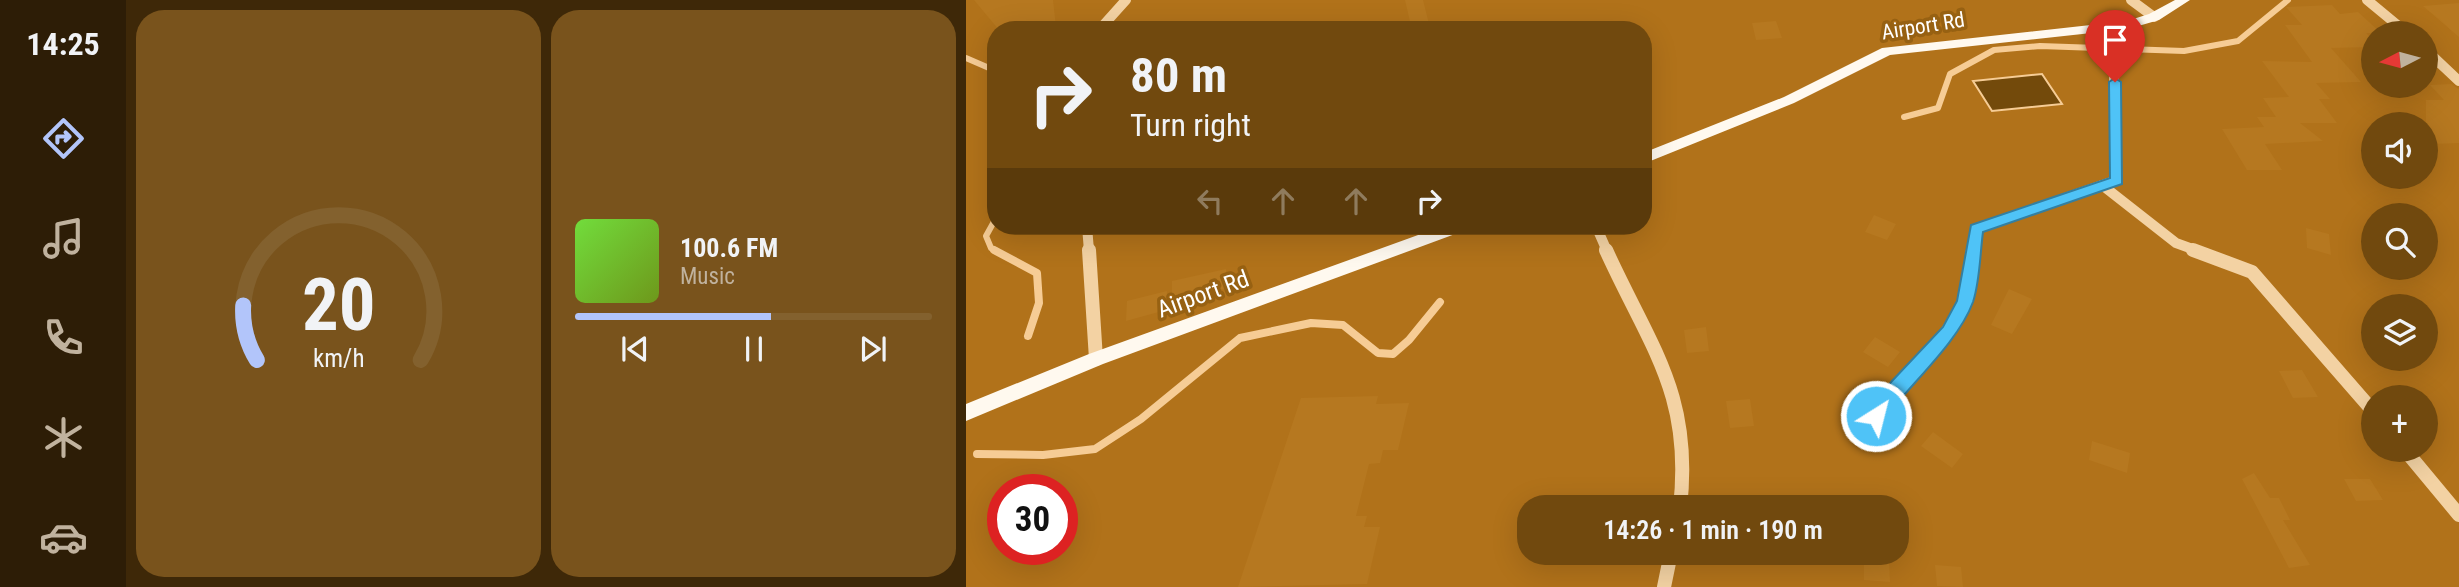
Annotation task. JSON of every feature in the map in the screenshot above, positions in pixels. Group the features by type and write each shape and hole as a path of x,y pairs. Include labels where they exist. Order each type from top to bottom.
{"main road":[{"name":"Airport Rd","path":"1652,155 1789,100 1887,51 2128,25 2154,17 2184,0"},
{"name":"Airport Rd","path":"966,413 1096,359 1435,235"}],"street":[{"path":"1107,21 1126,0"},
{"path":"2132,0 2154,17"},
{"path":"2367,0 2392,21"},
{"path":"1876,416 1898,386 1948,331 1965,301 1976,229 2117,180 2114,51 2128,25"},
{"path":"2438,61 2459,81"},
{"path":"2102,185 2176,243 2252,272 2361,397"},
{"path":"1088,235 1096,359"},
{"path":"1600,235 1665,366 1676,398 1683,441 1681,495"},
{"path":"2415,462 2459,515"},
{"path":"1664,587 1669,565"}],"shaded area":[{"path":"966,0 2459,0 2459,587 966,587"},
{"path":"2042,74 2062,104 1992,111 1973,81"}],"building":[{"path":"974,0 1053,0 1055,21 992,21"},
{"path":"1405,0 1423,0 1428,21 1410,21"},
{"path":"2459,3 2459,37 2423,6"},
{"path":"2332,5 2340,14 2358,12 2368,21 2361,21 2361,47 2331,48 2361,82 2316,83 2330,99 2319,99 2337,123 2300,123 2323,141 2265,144 2282,170 2247,170 2222,129 2264,127 2257,117 2276,117 2263,98 2289,97 2262,61 2312,62 2285,25 2302,25 2286,7"},
{"path":"1776,21 1782,38 1756,40 1752,23"},
{"path":"2451,84 2459,89 2459,143 2438,144 2438,112 2426,112 2426,100 2444,100 2438,94 2438,85"},
{"path":"1874,215 1896,224 1887,240 1865,232"},
{"path":"2306,228 2329,234 2331,255 2307,248"},
{"path":"1226,269 1226,288 1172,301 1172,281"},
{"path":"2009,289 2032,299 2012,334 1991,325"},
{"path":"1167,291 1166,310 1126,321 1127,301"},
{"path":"1706,327 1709,351 1687,353 1684,330"},
{"path":"1875,337 1900,352 1888,367 1863,352"},
{"path":"2302,370 2318,397 2293,398 2279,371"},
{"path":"1378,396 1376,404 1409,403 1398,450 1383,450 1380,463 1369,464 1356,516 1367,516 1364,527 1380,527 1367,584 1238,587 1301,398"},
{"path":"1750,399 1754,426 1730,428 1726,401"},
{"path":"1933,432 1963,454 1952,468 1921,446"},
{"path":"2092,441 2130,453 2127,473 2089,460"},
{"path":"2254,473 2270,498 2279,498 2290,520 2283,520 2310,565 2289,568 2242,479"},
{"path":"2344,479 2370,479 2383,500 2356,501"},
{"path":"1864,565 1889,565 1890,582 1864,580"},
{"path":"1935,565 1961,567 1963,587 1937,586"}],"waterway":[{"path":"1904,117 1938,108 1950,74 1994,50 2040,46 2184,51 2238,41 2288,0"},
{"path":"966,58 987,67"},
{"path":"987,234 991,248 997,251"},
{"path":"994,250 1037,273 1039,303 1028,336"},
{"path":"977,454 1043,455 1095,449 1141,419 1240,338 1311,323 1343,325 1378,353 1393,354 1409,340 1440,302"}],"route":[{"path":"1876,416 1898,386 1948,331 1965,301 1976,229 2117,180 2115,82"}]}
